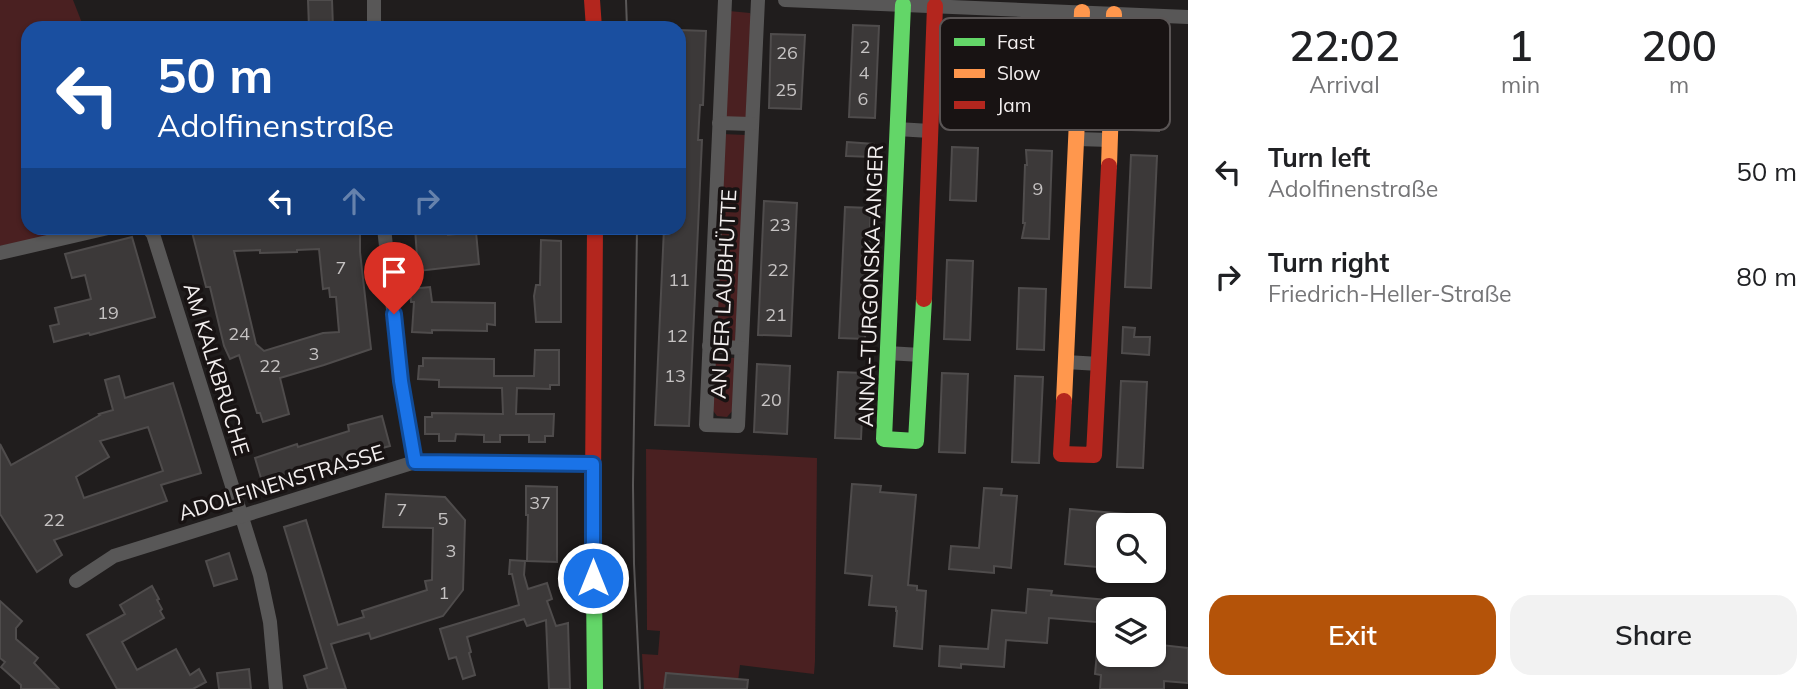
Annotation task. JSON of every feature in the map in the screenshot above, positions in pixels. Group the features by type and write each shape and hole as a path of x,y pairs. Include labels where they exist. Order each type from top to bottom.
{"street":[{"path":"374,0 374,21"},
{"path":"592,0 593,21"},
{"name":"AN DER LAUBHÜTTE","path":"725,0 706,425 738,426 758,0"},
{"path":"785,0 1188,17"},
{"name":"ANNA-TURGONSKA-ANGER","path":"903,5 884,439 916,441 935,6"},
{"path":"1082,12 1082,18"},
{"path":"1114,14 1114,18"},
{"path":"719,123 751,124"},
{"path":"897,129 930,131"},
{"path":"1077,130 1061,454 1094,455 1110,130"},
{"path":"1077,139 1110,140"},
{"path":"0,253 78,235"},
{"name":"AM KALKBRUCHE","path":"153,235 262,587 270,622 276,689"},
{"path":"385,235 401,381 415,462"},
{"path":"595,235 593,464 596,689"},
{"path":"709,346 741,348"},
{"path":"887,353 921,355"},
{"path":"1066,362 1099,364"},
{"name":"ADOLFINENSTRASSE","path":"76,581 114,556 415,462 593,464"}],"shaded area":[{"path":"0,0 73,0 81,21 21,21 21,235 56,235 0,246"},
{"path":"729,11 750,13 751,17 746,118 725,117"},
{"path":"722,134 746,135 735,342 716,341"},
{"path":"713,357 736,358 734,409 727,417 717,416 711,408"},
{"path":"646,449 817,458 814,674 740,665 737,689 727,678 666,673 664,689 644,689 642,654 658,655 660,631 647,630"}],"building":[{"path":"308,0 332,0 333,21 309,21"},
{"path":"853,25 879,26 875,118 849,117"},
{"path":"686,30 706,31 703,105 700,105 698,140 702,140 689,426 655,425 664,235 686,235"},
{"path":"771,34 805,35 801,109 769,108"},
{"path":"847,142 874,144 873,157 846,156"},
{"path":"952,147 978,148 976,201 950,200"},
{"path":"1026,150 1052,151 1049,239 1022,238 1025,223"},
{"path":"1131,155 1157,156 1151,288 1125,287"},
{"path":"764,201 797,203 791,336 758,335"},
{"path":"845,207 871,208 865,339 839,338"},
{"path":"193,235 360,235 371,349 280,378 289,414 263,422 260,413 257,413 239,355 230,359 224,346 210,287 206,287","holes":["319,249 323,289 329,288 330,297 336,297 339,332 323,333 264,351 256,344 234,251 260,250 260,253"]},
{"path":"415,235 476,235 479,264 418,271"},
{"path":"132,237 155,317 54,342 50,326 59,324 55,308 91,299 85,275 72,278 65,254"},
{"path":"541,240 561,241 561,322 536,322 534,296 536,285 540,285"},
{"path":"947,260 973,261 970,340 944,339"},
{"path":"430,287 432,302 495,303 495,325 487,324 487,331 412,332 414,302 411,302 410,289"},
{"path":"1019,288 1046,289 1044,350 1017,349"},
{"path":"1123,327 1135,328 1134,337 1150,337 1149,355 1122,353"},
{"path":"535,350 559,350 559,385 550,385 550,389 517,388 516,414 554,414 553,436 545,436 545,442 529,442 529,435 500,435 500,442 484,442 484,435 456,434 455,441 439,441 439,434 425,434 425,417 432,417 432,413 503,414 502,388 439,387 439,380 418,379 423,358 494,359 494,376 534,376"},
{"path":"757,364 790,366 787,434 754,432"},
{"path":"838,372 864,373 861,439 835,438"},
{"path":"942,373 968,374 965,453 939,452"},
{"path":"119,376 125,398 173,383 201,473 161,485 167,501 54,540 62,555 37,572 0,514 0,444 11,465 99,414 113,410 105,380","holes":["148,427 163,471 84,498 76,477 109,457 100,441"]},
{"path":"1015,376 1043,377 1039,463 1012,462"},
{"path":"1121,381 1147,382 1143,468 1117,467"},
{"path":"382,416 390,446 347,457 263,485 255,458 349,431 348,425"},
{"path":"852,484 881,486 880,492 916,495 908,585 926,591 922,649 894,646 896,607 869,605 872,576 845,573"},
{"path":"526,486 557,487 557,562 527,561"},
{"path":"984,488 1002,489 1001,495 1017,496 1011,568 994,566 994,573 949,569 951,546 979,548"},
{"path":"386,494 445,497 465,520 463,590 443,616 371,639 369,633 331,644 346,689 308,689 304,676 327,668 284,527 306,520 338,625 364,617 362,611 427,590 425,581 432,580 433,528 383,527"},
{"path":"1070,509 1115,513 1096,513 1096,567 1065,564"},
{"path":"229,553 237,579 214,586 206,561"},
{"path":"510,560 525,561 524,575 528,589 547,583 552,599 547,601 556,626 568,623 570,689 549,689 546,620 527,626 524,619 467,637 475,675 463,679 456,657 449,659 440,629 519,605 512,574 509,574"},
{"path":"152,586 164,618 122,642 137,670 176,649 190,675 199,669 206,682 193,689 117,689 87,635 125,614 120,605"},
{"path":"1028,589 1052,591 1051,595 1096,599 1096,622 1049,618 1047,643 1006,640 1004,667 961,664 961,668 939,666 940,646 988,649 992,610 1026,613"},
{"path":"0,601 22,621 16,628 16,639 38,658 34,663 59,689 21,689 21,685 1,667 5,662 0,658"},
{"path":"1166,645 1188,648 1188,683 1164,681 1164,689 1100,689 1101,675 1095,674 1096,663 1096,667 1166,667"},
{"path":"249,669 251,689 219,689 217,673"},
{"path":"666,673 748,680 747,689 664,689"}],"tram line":[{"path":"626,0 627,21"},
{"path":"637,235 633,485 640,689"}],"traffic: fast":[{"path":"903,5 884,439 916,441 924,299"},
{"path":"593,483 595,689"}],"traffic: slow":[{"path":"1082,12 1082,18"},
{"path":"1114,14 1114,18"},
{"path":"1064,401 1077,130"},
{"path":"1109,166 1110,130"}],"traffic: jam":[{"path":"592,0 594,21"},
{"path":"924,299 935,6"},
{"path":"1064,401 1061,454 1094,455 1109,166"},
{"path":"593,483 595,235"}],"route":[{"path":"394,314 401,381 415,462 593,464 593,578"}]}
